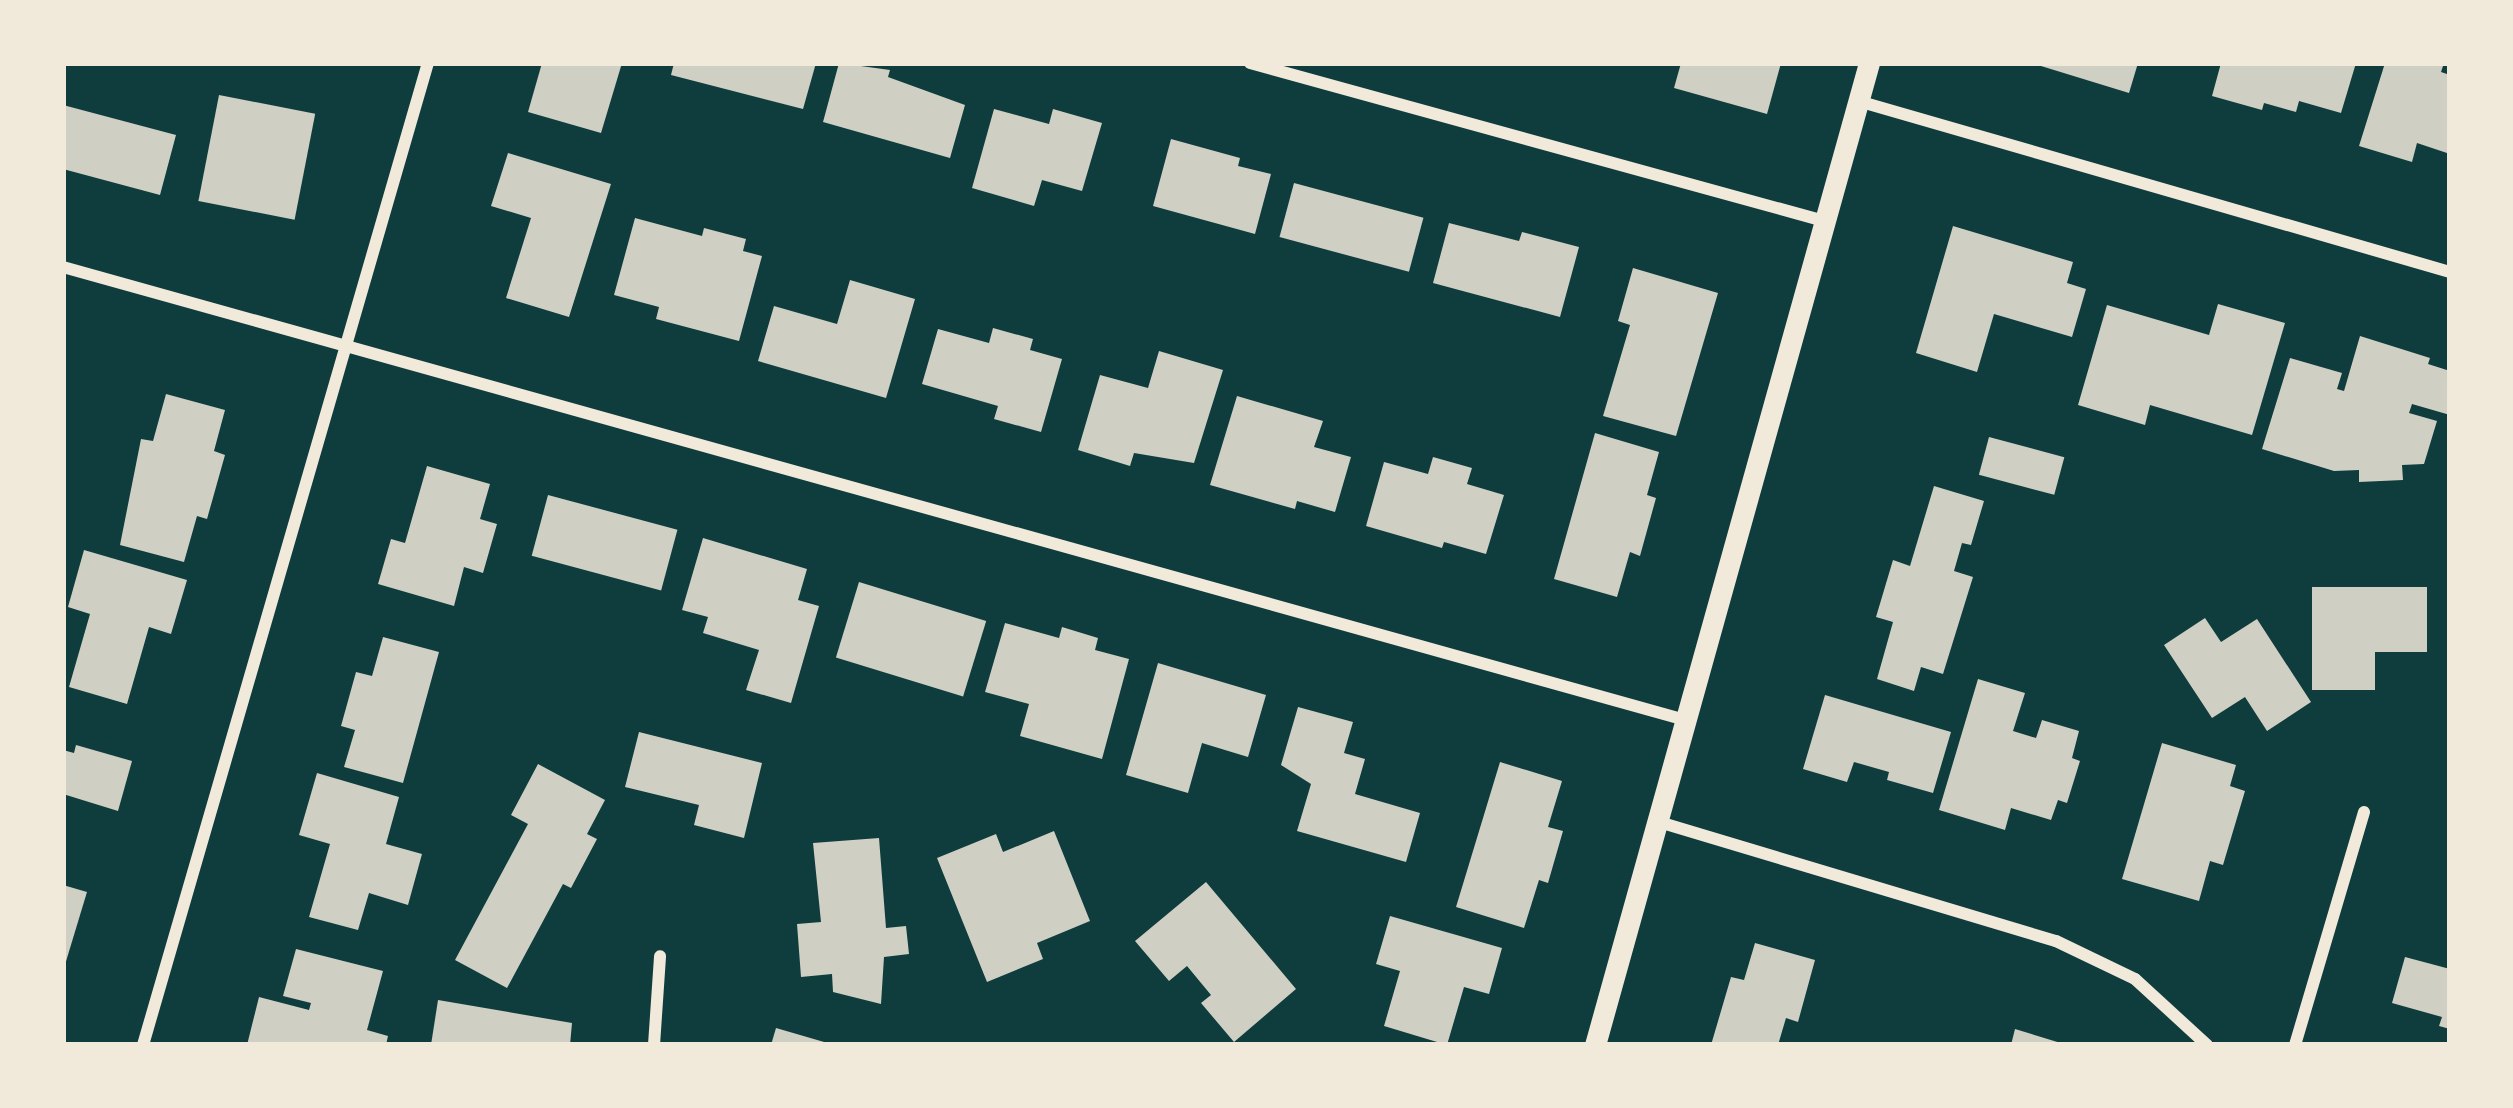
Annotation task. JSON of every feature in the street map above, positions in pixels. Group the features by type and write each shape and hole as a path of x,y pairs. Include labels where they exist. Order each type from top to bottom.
{"street":[{"path":"143,1045 428,63"},
{"path":"1250,63 1823,221"},
{"path":"1595,1045 1869,63"},
{"path":"1858,101 2450,272"},
{"path":"63,267 1689,721"},
{"path":"2295,1045 2364,812"},
{"path":"1659,822 2056,941 2135,979 2207,1045"},
{"path":"654,1045 660,956"}],"building":[{"path":"542,63 622,63 601,133 528,112"},
{"path":"674,63 816,63 803,109 671,75"},
{"path":"839,63 890,70 888,77 965,105 950,158 823,122"},
{"path":"1681,63 1781,63 1767,114 1674,88"},
{"path":"2031,63 2138,63 2129,93"},
{"path":"2221,63 2356,63 2341,113 2299,101 2296,112 2264,103 2262,110 2212,96"},
{"path":"2385,63 2444,63 2441,72 2450,75 2450,154 2417,143 2412,162 2359,146"},
{"path":"219,95 315,114 295,220 198,201"},
{"path":"63,105 176,135 160,195 63,169"},
{"path":"994,109 1049,124 1053,109 1102,123 1082,191 1042,180 1034,206 972,188"},
{"path":"1171,139 1240,158 1238,166 1271,174 1255,234 1153,206"},
{"path":"508,153 611,184 569,317 506,298 531,218 491,206"},
{"path":"1294,183 1423,218 1409,272 1280,237"},
{"path":"635,218 702,236 704,228 746,239 743,251 762,256 739,341 656,319 659,307 614,295"},
{"path":"1449,223 1519,241 1522,232 1579,247 1560,317 1433,283"},
{"path":"1953,226 2073,262 2067,283 2086,289 2072,337 1994,314 1977,372 1916,353"},
{"path":"1633,268 1718,293 1676,436 1603,416 1630,325 1618,321"},
{"path":"850,280 915,299 886,398 758,361 774,306 837,324"},
{"path":"2218,304 2285,323 2252,435 2150,405 2145,425 2078,405 2107,305 2209,335"},
{"path":"993,328 1033,339 1030,350 1062,359 1041,432 994,419 998,406 922,384 938,329 989,343"},
{"path":"2360,336 2430,358 2428,364 2450,371 2450,415 2412,404 2409,413 2437,421 2424,464 2402,465 2403,480 2359,482 2359,470 2334,471 2262,449 2290,358 2342,373 2337,389 2344,391"},
{"path":"1159,351 1223,370 1194,463 1134,453 1130,466 1078,450 1100,375 1148,388"},
{"path":"166,394 225,410 214,451 225,455 207,519 197,516 184,562 120,545 141,439 153,441"},
{"path":"1237,396 1323,421 1314,447 1351,457 1335,512 1297,501 1295,509 1210,485"},
{"path":"1595,433 1659,452 1647,495 1656,498 1640,556 1630,552 1617,597 1554,579"},
{"path":"1989,437 2064,457 2054,495 1979,475"},
{"path":"1433,457 1472,468 1467,484 1504,495 1486,554 1444,542 1442,548 1366,526 1384,462 1428,474"},
{"path":"427,466 490,484 480,519 497,524 483,573 464,567 454,606 378,584 391,539 405,543"},
{"path":"1934,486 1984,501 1971,545 1962,543 1954,571 1973,577 1943,674 1921,667 1914,691 1877,679 1893,622 1876,617 1893,560 1910,566"},
{"path":"548,495 677,530 661,591 532,556"},
{"path":"703,538 807,569 798,600 819,606 791,703 746,690 759,650 703,633 708,617 682,610"},
{"path":"84,550 187,580 171,634 149,627 127,704 69,687 90,614 68,607"},
{"path":"859,582 986,621 963,696 836,658"},
{"path":"2312,587 2427,587 2427,652 2375,652 2375,690 2312,690"},
{"path":"2205,618 2221,642 2257,619 2311,702 2267,731 2245,697 2212,718 2164,645"},
{"path":"1005,623 1059,638 1062,627 1098,638 1095,650 1129,659 1102,759 1020,736 1029,704 985,692"},
{"path":"383,637 439,652 403,783 344,767 355,730 341,726 356,672 372,676"},
{"path":"1158,663 1266,695 1248,757 1202,743 1188,793 1126,775"},
{"path":"1978,679 2025,693 2013,731 2036,738 2042,720 2079,731 2072,758 2080,761 2067,803 2058,800 2051,820 2011,808 2005,830 1939,810"},
{"path":"1825,695 1951,732 1933,793 1887,780 1889,772 1854,762 1847,782 1803,769"},
{"path":"1298,707 1353,722 1344,753 1365,759 1355,794 1420,813 1406,862 1297,831 1311,784 1281,765"},
{"path":"639,732 762,763 744,838 694,825 699,805 625,787"},
{"path":"2162,743 2236,765 2230,786 2245,791 2223,865 2210,861 2199,901 2122,879"},
{"path":"76,745 132,761 118,811 63,794 63,750 74,753"},
{"path":"1500,762 1562,781 1548,827 1563,831 1548,883 1539,880 1524,928 1456,907"},
{"path":"538,764 605,800 587,834 597,839 571,888 563,884 507,988 455,960 528,824 511,815"},
{"path":"317,773 399,797 386,844 422,854 408,905 369,893 358,930 309,917 330,844 299,835"},
{"path":"1054,831 1090,921 1037,943 1043,959 987,982 937,858 996,834 1003,852"},
{"path":"879,838 886,928 906,926 909,954 884,957 881,1004 833,992 832,974 801,977 797,924 821,922 813,843"},
{"path":"1206,882 1296,989 1234,1042 1201,1003 1211,995 1187,966 1169,981 1135,941"},
{"path":"63,885 87,892 64,968 63,968"},
{"path":"1390,916 1502,948 1489,994 1464,987 1447,1045 1384,1026 1400,971 1376,964"},
{"path":"1755,943 1815,960 1798,1022 1786,1018 1778,1045 1711,1045 1731,977 1744,980"},
{"path":"296,949 383,971 367,1030 388,1036 386,1045 247,1045 259,997 309,1010 311,1003 283,996"},
{"path":"2405,957 2450,969 2450,1029 2439,1026 2442,1017 2392,1003"},
{"path":"438,1000 572,1023 570,1045 431,1045"},
{"path":"776,1028 831,1044 831,1045 771,1045"},
{"path":"2015,1029 2064,1044 2011,1045"}]}
